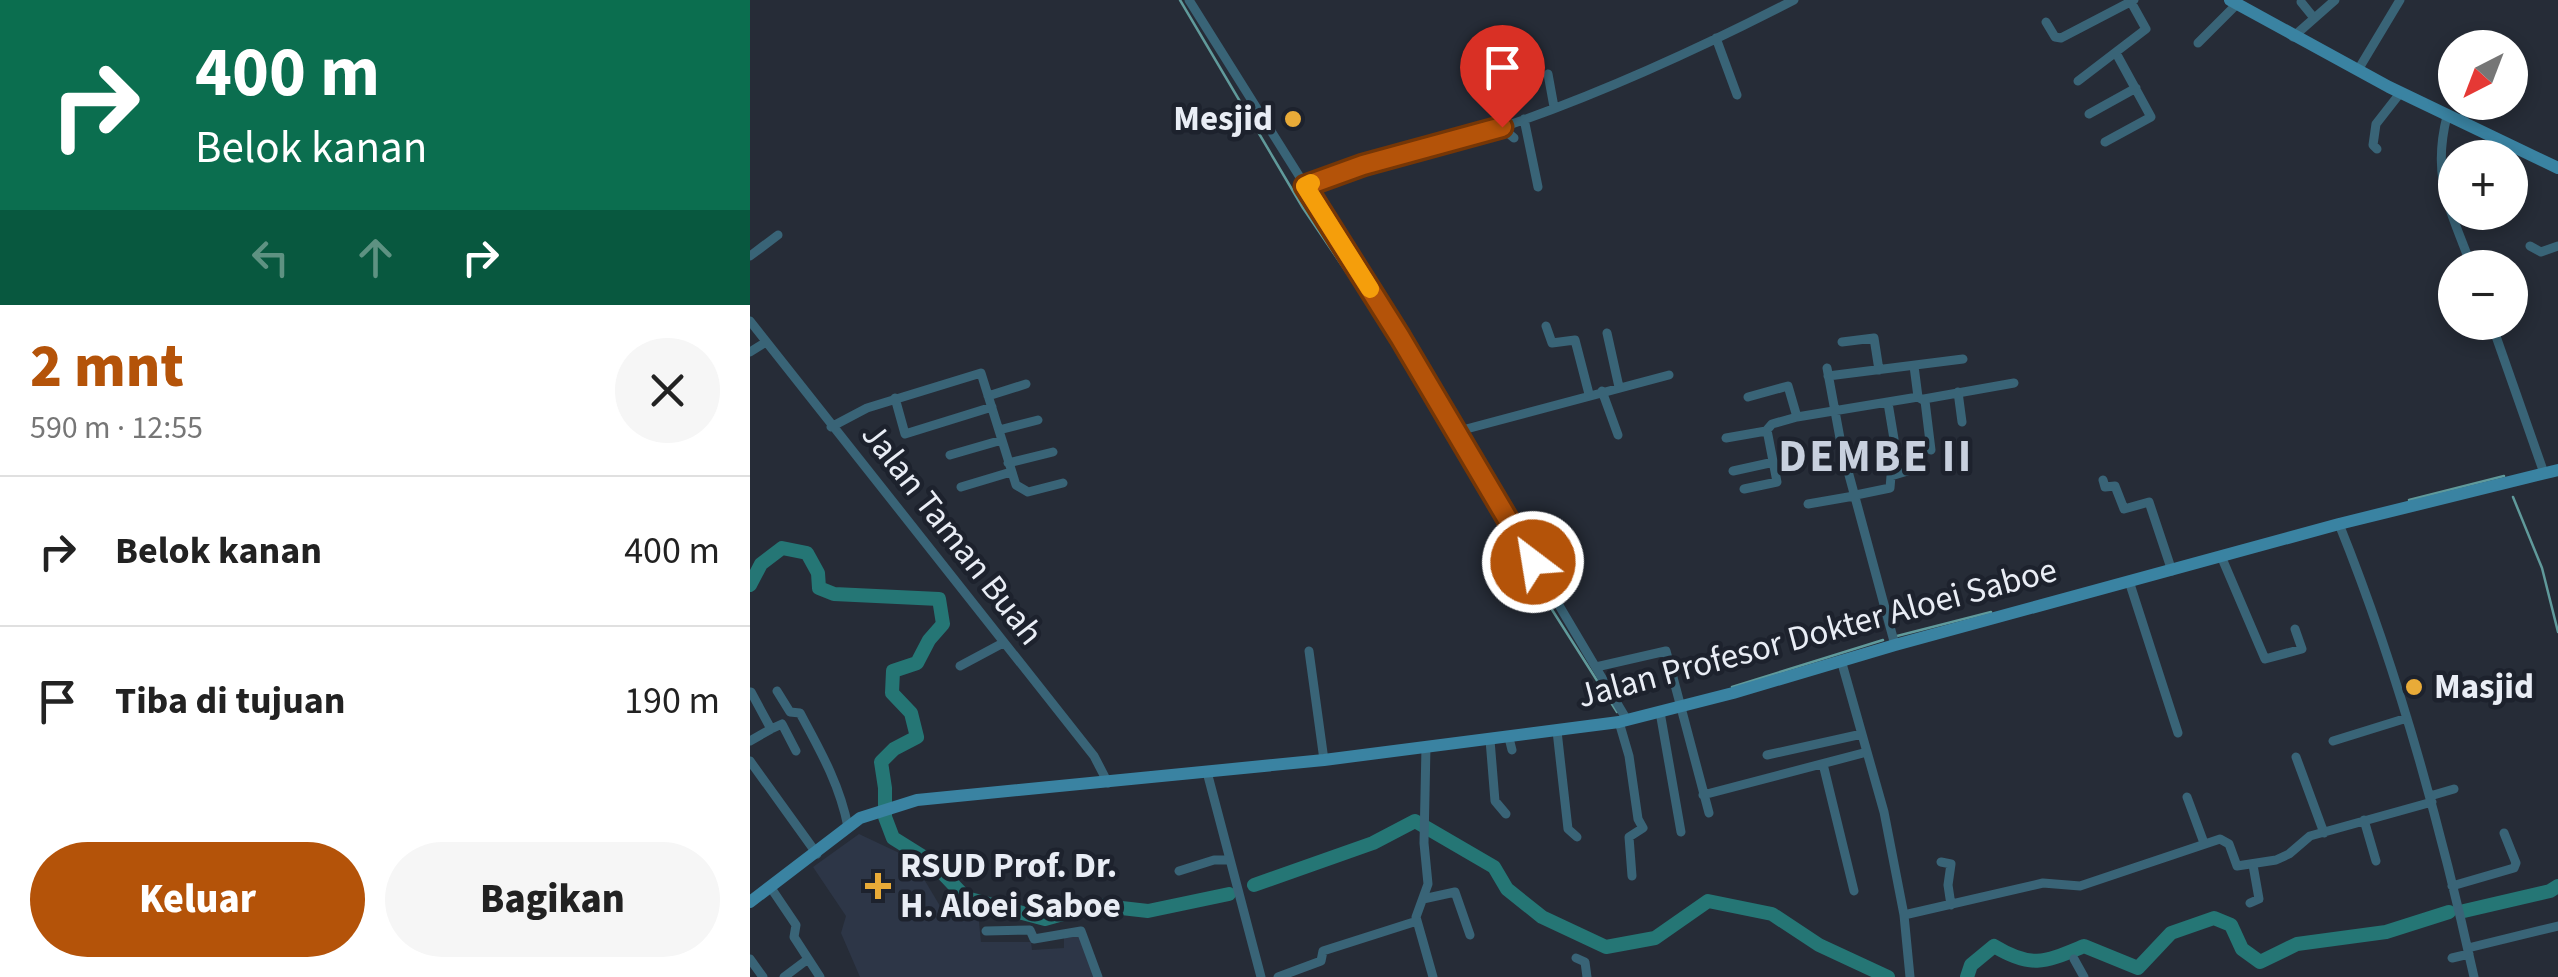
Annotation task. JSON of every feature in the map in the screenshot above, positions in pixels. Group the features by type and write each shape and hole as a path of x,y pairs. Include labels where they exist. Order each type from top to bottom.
{"street":[{"path":"1188,0 1456,432 1596,668 1623,721 1643,828 1629,837 1632,876"},
{"path":"1305,186 1363,165 1524,119 1637,75 1794,0"},
{"path":"2293,37 2335,0"},
{"path":"2358,70 2400,0"},
{"path":"2046,22 2055,37 2060,38 2133,1 2146,29 2078,81"},
{"path":"2198,43 2234,2 2438,111"},
{"path":"2300,2 2314,18"},
{"path":"1716,38 1737,94"},
{"path":"2105,142 2151,118 2116,52"},
{"path":"1548,74 1554,107"},
{"path":"2090,114 2136,88"},
{"path":"2377,149 2372,131 2401,92"},
{"path":"1524,119 1538,186"},
{"path":"2446,120 2439,151 2443,190 2465,250"},
{"path":"2456,120 2558,168"},
{"path":"1502,127 1514,138"},
{"path":"750,256 778,235"},
{"path":"2530,246 2541,252 2558,246"},
{"name":"Jalan Taman Buah","path":"750,321 1094,756 1108,782"},
{"path":"1546,326 1552,342 1575,340 1589,394"},
{"path":"1607,333 1619,387"},
{"path":"1842,342 1874,338 1878,370"},
{"path":"2498,340 2551,471"},
{"path":"750,352 766,342"},
{"path":"1895,644 1834,410 1828,372 1963,359"},
{"path":"1914,366 1932,450"},
{"path":"831,427 867,408 981,373 1016,485 1028,492 1063,483"},
{"path":"1456,432 1669,375"},
{"path":"1744,490 1778,482 1770,425 1834,410 2014,383"},
{"path":"988,396 1026,384"},
{"path":"1748,397 1788,386 1797,418"},
{"path":"1602,391 1618,435"},
{"path":"1958,392 1962,422"},
{"path":"895,398 905,434 992,408"},
{"path":"1888,403 1894,439"},
{"path":"950,455 1038,420"},
{"path":"1726,438 1768,430"},
{"path":"961,487 1053,452"},
{"path":"1734,471 1774,462"},
{"path":"1808,504 1890,488 1891,476 1911,470"},
{"name":"Jalan Profesor Dokter Aloei Saboe","path":"750,902 773,892 848,826 870,812 934,798 1490,740 1510,744 1733,693 1895,644 2551,471"},
{"path":"2103,480 2104,487 2115,486 2124,510 2149,502 2172,571"},
{"path":"2339,524 2407,718 2474,977"},
{"path":"1523,544 1546,537 1549,542 1557,566 1543,579"},
{"path":"2220,556 2265,659 2302,648 2295,629"},
{"path":"2129,581 2178,733"},
{"path":"960,666 1003,643"},
{"path":"1309,651 1324,760"},
{"path":"1596,668 1666,651 1708,813"},
{"path":"1841,660 1884,812 1904,915 1910,976"},
{"path":"778,691 790,712 800,714 808,727 839,787 848,826"},
{"path":"751,692 771,729"},
{"path":"1660,712 1682,832"},
{"path":"2334,741 2407,718"},
{"path":"750,741 782,724 796,752"},
{"path":"1557,731 1568,829 1578,837"},
{"path":"1767,756 1862,734"},
{"path":"1490,740 1495,802 1506,814"},
{"path":"1426,746 1428,884 1417,921 1432,977"},
{"path":"1703,795 1867,752"},
{"path":"2296,757 2324,833"},
{"path":"750,761 816,854"},
{"path":"1824,764 1854,891"},
{"path":"1207,772 1261,977"},
{"path":"1904,915 2043,883 2072,887 2090,884 2223,839 2229,844 2237,866 2253,865 2283,857 2305,838 2454,789"},
{"path":"2188,797 2204,843"},
{"path":"2364,820 2376,861"},
{"path":"2452,886 2514,868 2516,863 2504,833"},
{"path":"1179,872 1214,860 1230,860"},
{"path":"1941,862 1951,864 1951,905"},
{"path":"2250,903 2260,897 2253,865"},
{"path":"773,892 796,926 794,937 820,977"},
{"path":"1423,899 1455,892 1470,935"},
{"path":"1278,977 1321,961 1324,952 1344,942 1417,921"},
{"path":"2452,958 2558,926"},
{"path":"986,931 1030,930 1034,938 1081,932 1098,977"},
{"path":"1576,958 1584,960 1586,977"},
{"path":"2074,958 2084,977"},
{"path":"750,959 763,977"},
{"path":"784,977 808,960"}],"shaded area":[{"name":"RSUD Prof. Dr. H. Aloei Saboe","path":"859,834 912,859 940,906 978,912 981,942 1031,942 1032,950 1064,948 1064,938 1080,936 1095,977 860,977 841,933 846,916 813,867"}],"waterway":[{"path":"1180,0 1303,208 1377,317 1523,564 1617,712"},
{"path":"2409,500 2504,476"},
{"path":"2513,497 2542,568 2558,632"},
{"path":"750,585 761,564 782,548 807,553 818,573 819,588 834,594 939,599 943,624 917,663 893,671 892,693 911,713 917,737 894,749 881,762 885,817 893,838 933,863 966,898 1045,919 1095,905 1148,911 1229,894"},
{"path":"1897,636 1991,612"},
{"path":"1732,687 1883,640"},
{"path":"1254,885 1373,843 1415,821 1494,867 1507,889 1542,917 1606,947 1655,938 1708,901 1772,914 1819,945 1888,977"},
{"path":"2464,911 2558,886"},
{"path":"1967,977 1971,965 1994,946 2019,958 2039,961 2084,946 2138,968 2171,933 2214,918 2231,925 2242,949 2260,962 2297,944 2386,932 2449,912"}],"slow traffic":[{"path":"1311,183 1305,186 1370,289"}],"place":[{"name":"Mesjid","path":"1293,119"},
{"name":"Masjid","path":"2414,687"},
{"name":"RSUD Prof. Dr. H. Aloei Saboe","path":"878,886"}],"district":[{"name":"DEMBE II","path":"1876,457"}],"route":[{"path":"1502,127 1363,165 1305,186 1533,562"}]}
